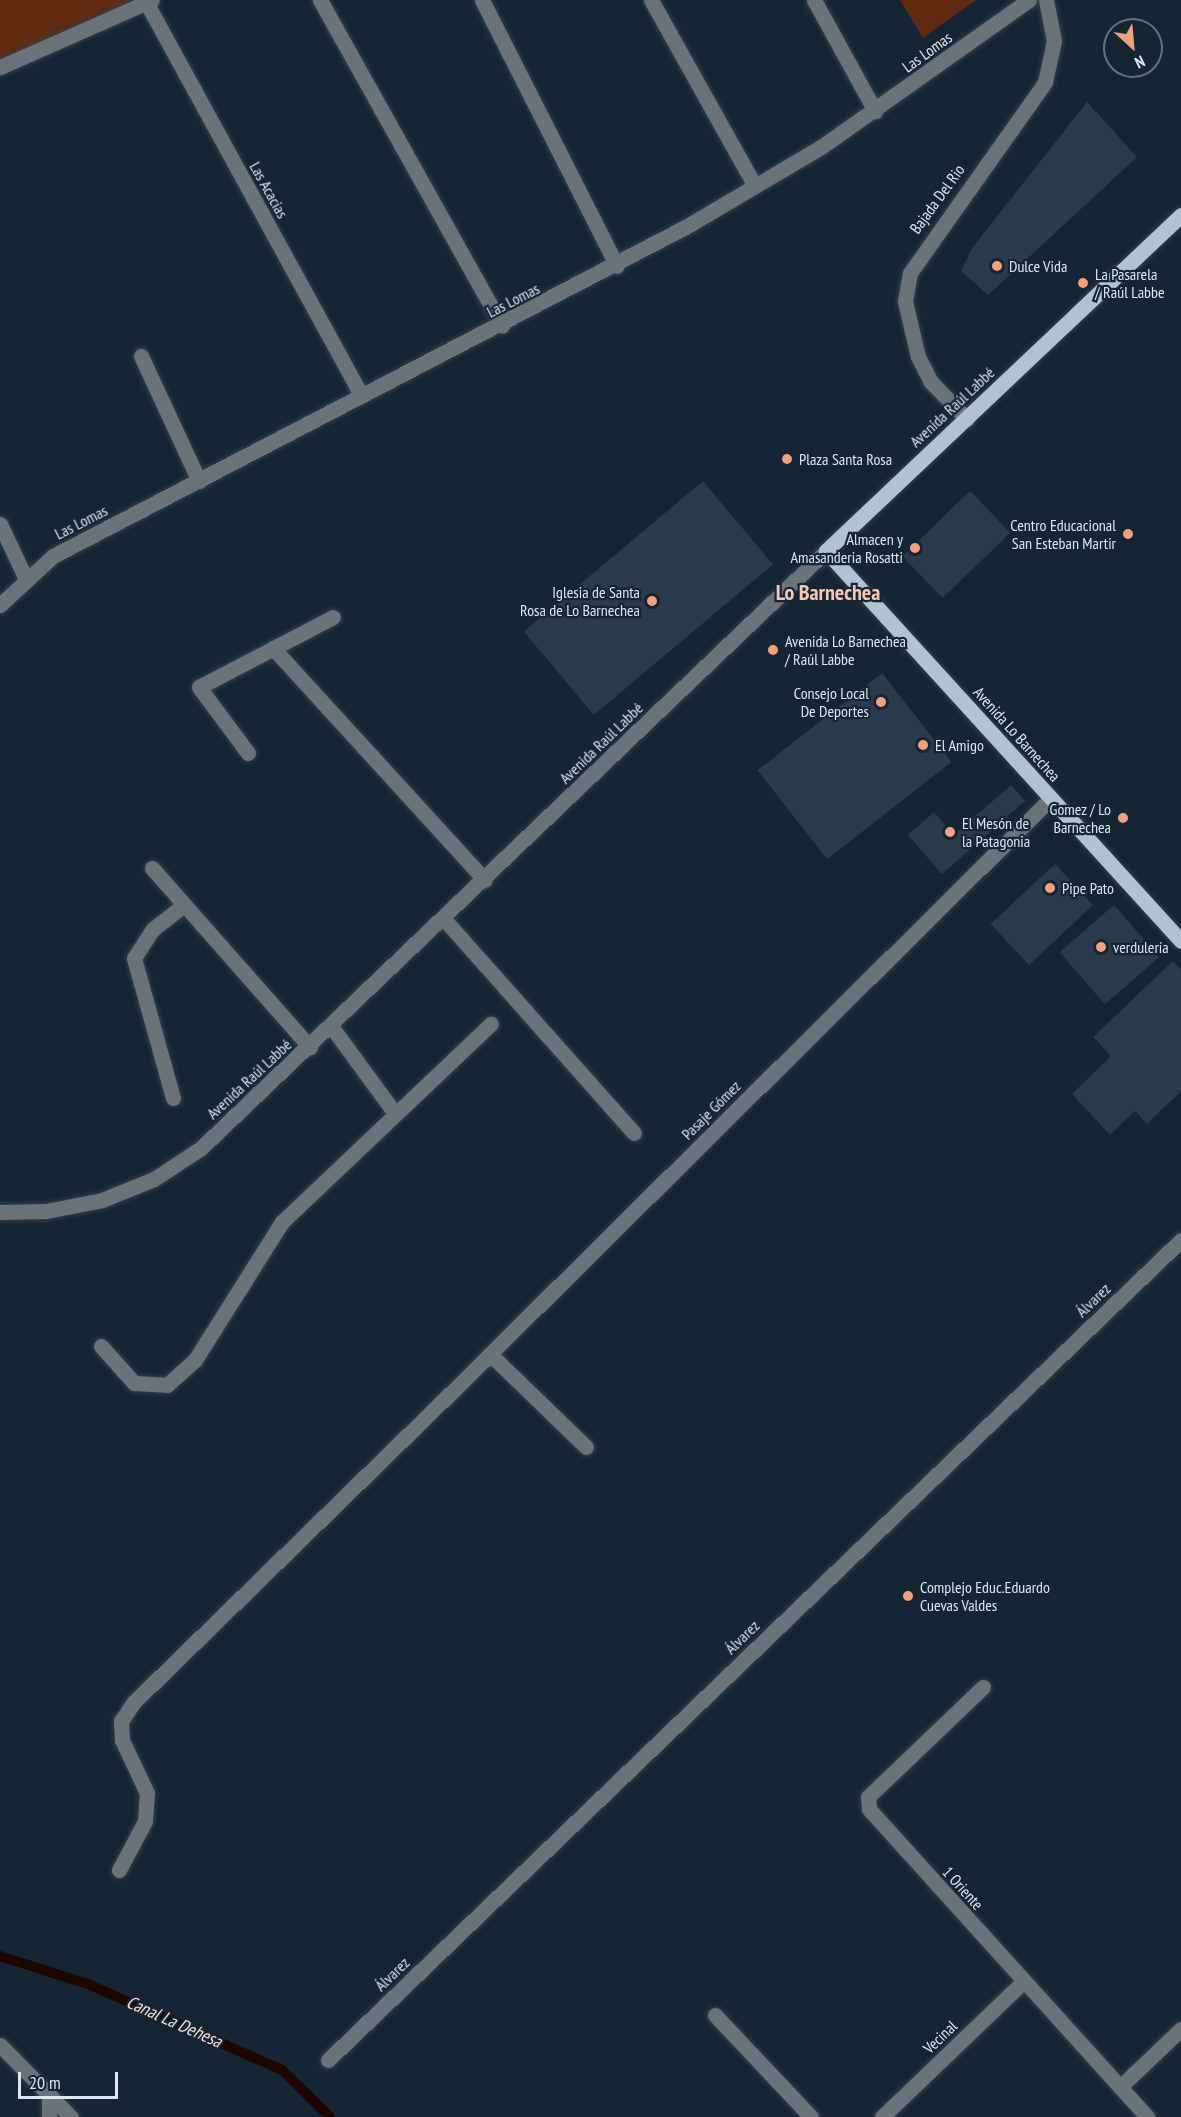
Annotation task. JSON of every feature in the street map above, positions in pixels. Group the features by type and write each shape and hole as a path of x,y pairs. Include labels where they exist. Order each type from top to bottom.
{"main road":[{"name":"Avenida Raúl Labbé","path":"826,551 1181,215"},
{"name":"Avenida Lo Barnechea","path":"826,551 1181,941"}],"street":[{"path":"320,0 502,326"},
{"path":"482,0 617,266"},
{"path":"651,0 755,186"},
{"path":"814,0 875,111"},
{"name":"Las Lomas","path":"0,605 53,556 361,395 502,326 617,266 755,186 875,111 1029,0"},
{"name":"Bajada Del Rio","path":"967,419 932,382 918,357 905,302 910,273 1045,82 1054,40 1046,0"},
{"path":"0,67 149,1"},
{"name":"Las Acacias","path":"149,1 361,395"},
{"path":"141,356 199,481"},
{"path":"0,524 26,579"},
{"name":"Avenida Raúl Labbé","path":"0,1212 70,1208 154,1179 201,1148 485,880 826,551"},
{"path":"248,753 199,687 333,617"},
{"path":"273,648 485,880"},
{"name":"Pasaje Gómez","path":"119,1870 145,1821 147,1793 122,1740 121,1721 134,1702 490,1354 1051,798"},
{"path":"152,868 310,1047"},
{"path":"173,1098 134,958 153,929 184,905"},
{"path":"444,919 634,1133"},
{"path":"101,1346 134,1383 167,1385 195,1360 282,1222 394,1112 491,1024"},
{"path":"331,1026 394,1112"},
{"name":"Álvarez","path":"328,2060 1181,1240"},
{"path":"490,1354 586,1447"},
{"name":"1 Oriente","path":"983,1687 868,1797 869,1809 1147,2117"},
{"name":"Vecinal","path":"882,2117 1023,1982"},
{"path":"715,2014 811,2117"},
{"path":"1120,2087 1181,2029"},
{"path":"0,2045 71,2117"},
{"path":"49,2094 49,2117"}],"shaded area":[{"path":"0,0 152,0 0,69"},
{"path":"900,0 976,0 923,38"}],"building":[{"path":"1087,102 1137,157 988,295 961,271 972,248"},
{"name":"Iglesia de Santa Rosa de Lo Barnechea","path":"703,481 773,564 594,715 524,631"},
{"path":"970,491 1010,533 943,598 902,556"},
{"path":"882,673 952,762 827,859 757,770"},
{"path":"1011,785 1025,801 942,874 908,835 934,812 954,835"},
{"path":"1055,864 1093,905 1029,965 991,924"},
{"path":"1114,905 1159,957 1105,1004 1060,952"},
{"path":"1173,961 1181,970 1181,1091 1147,1124 1135,1111 1110,1135 1072,1094 1111,1056 1093,1037"}],"waterway":[{"name":"Canal La Dehesa","path":"0,1956 88,1984 282,2070 330,2117"}],"place":[{"name":"Dulce Vida","path":"997,266"},
{"name":"La Pasarela / Raúl Labbe","path":"1083,283"},
{"name":"Plaza Santa Rosa","path":"787,459"},
{"name":"Centro Educacional San Esteban Martir","path":"1128,534"},
{"name":"Almacen y Amasanderia Rosatti","path":"915,548"},
{"name":"Iglesia de Santa Rosa de Lo Barnechea","path":"652,601"},
{"name":"Avenida Lo Barnechea / Raúl Labbe","path":"773,650"},
{"name":"Consejo Local De Deportes","path":"881,702"},
{"name":"El Amigo","path":"923,745"},
{"name":"Gomez / Lo Barnechea","path":"1123,818"},
{"name":"El Mesón de la Patagonia","path":"950,832"},
{"name":"Pipe Pato","path":"1050,888"},
{"name":"verdulería","path":"1101,947"},
{"name":"Complejo Educ.Eduardo Cuevas Valdes","path":"908,1596"}],"district":[{"name":"Lo Barnechea","path":"828,593"}]}
